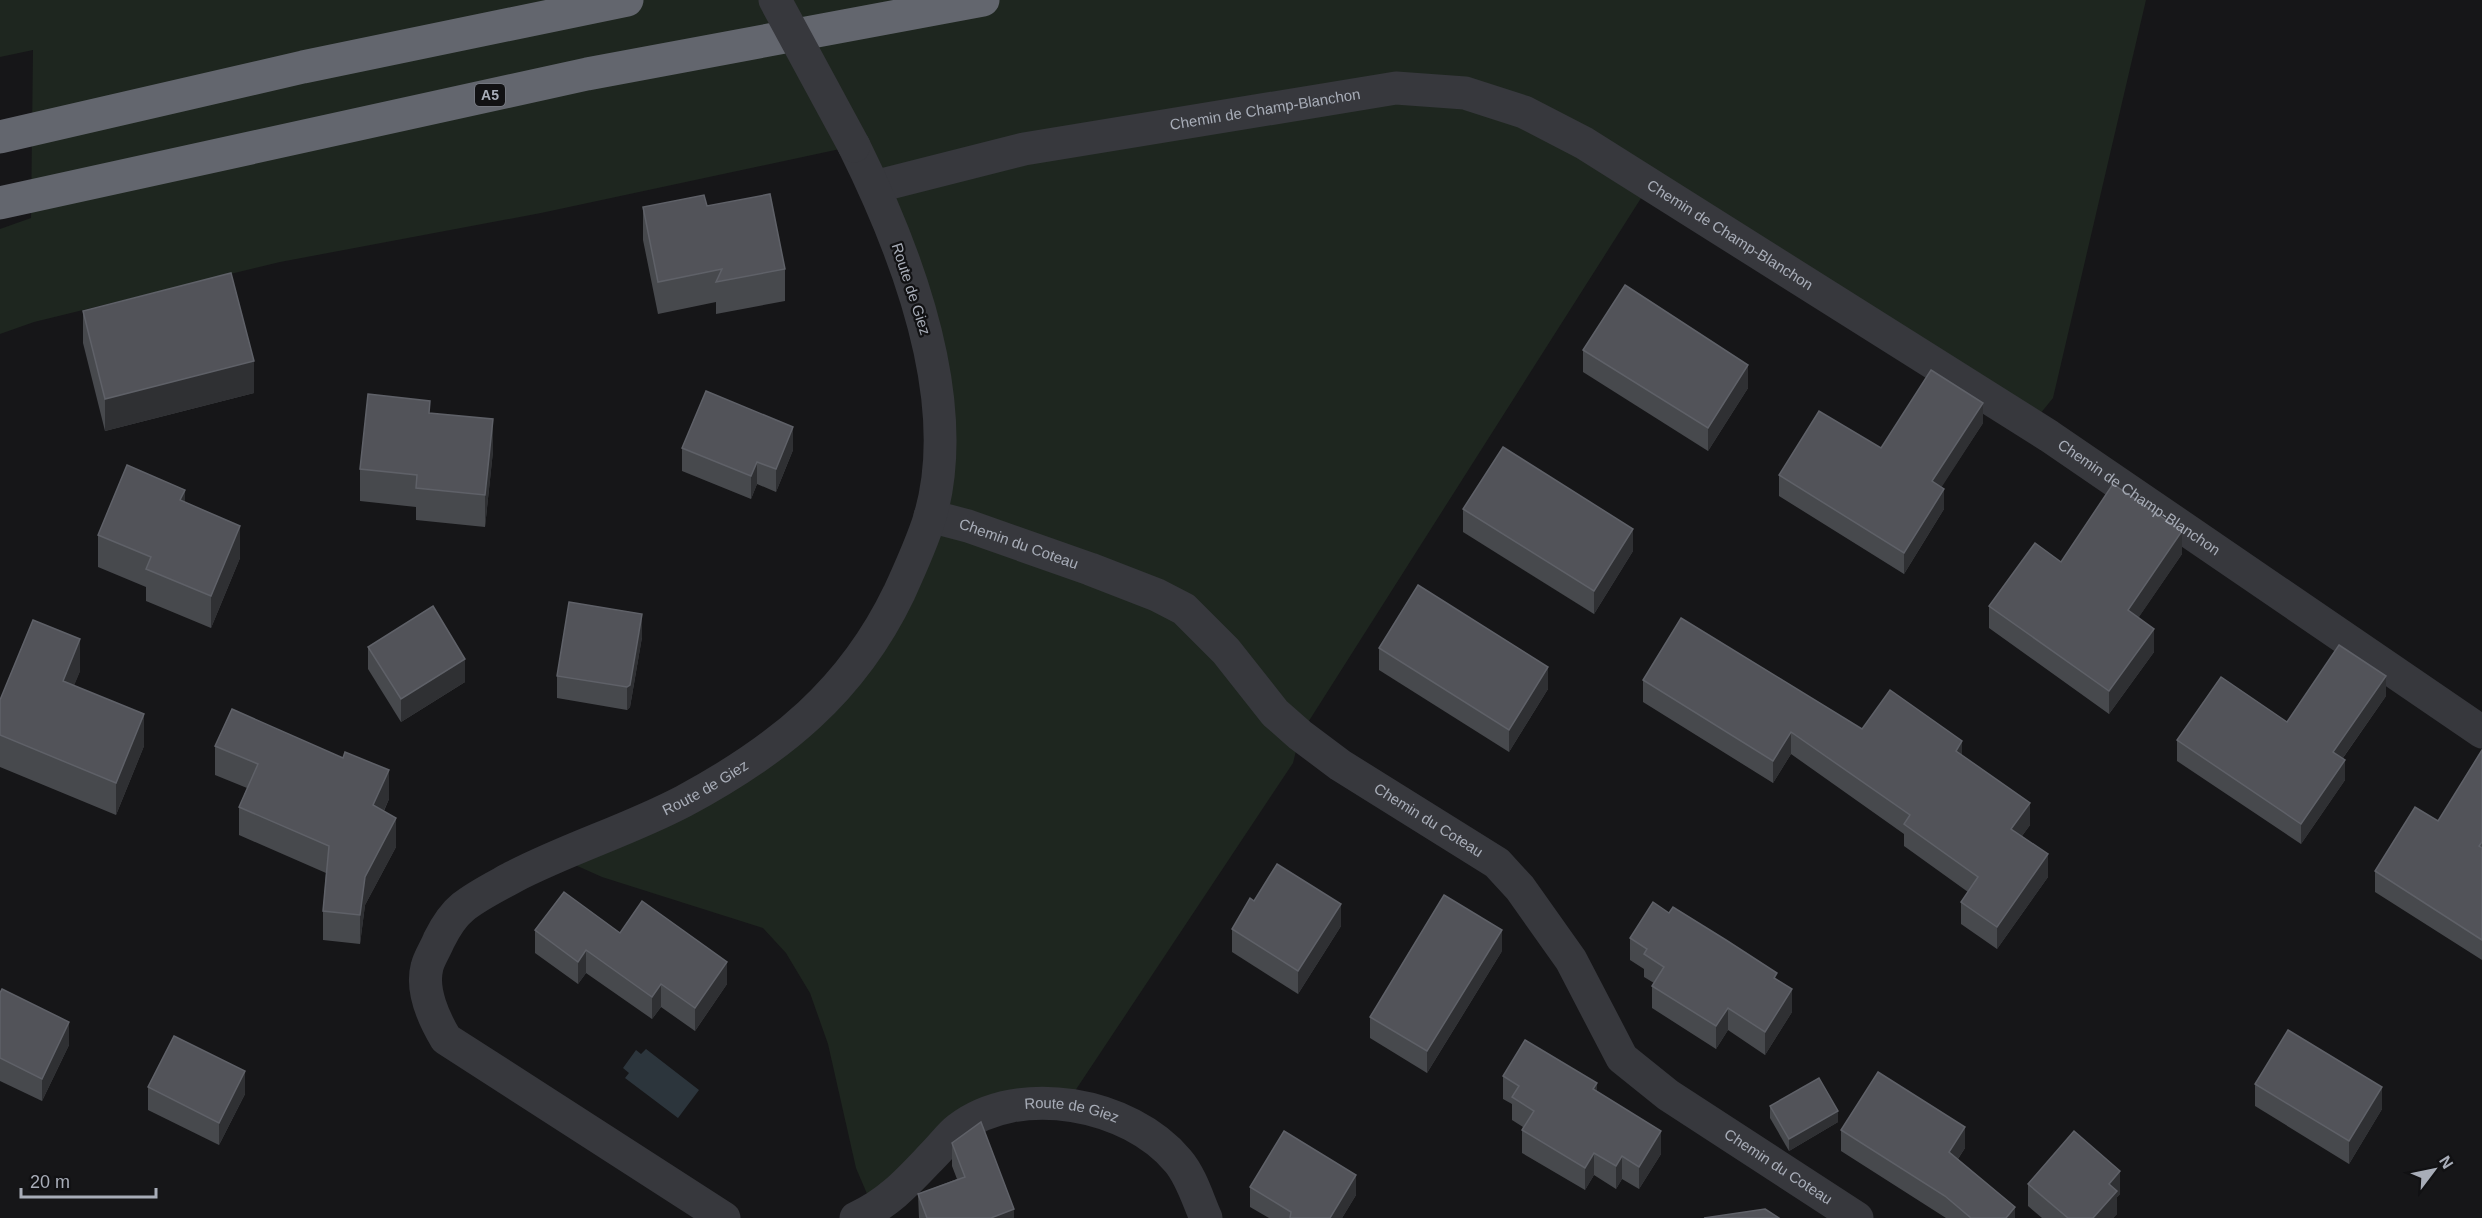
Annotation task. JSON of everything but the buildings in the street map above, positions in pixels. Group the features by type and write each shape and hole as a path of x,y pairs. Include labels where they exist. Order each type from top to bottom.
{"highway":[{"path":"0,137 303,67 627,0"},
{"name":"A5","path":"0,203 587,74 983,0"}],"street":[{"name":"Route de Giez","path":"724,1218 446,1039 435,1020 429,1000 427,968 445,928 462,907 555,856 631,826 683,802 770,749 808,717 850,674 880,633 910,568 930,516 939,467 938,414 933,364 923,317 874,187 775,0"},
{"name":"Chemin de Champ-Blanchon","path":"874,187 1024,149 1396,88 1465,93 1524,112 1584,143 2049,436 2482,732"},
{"name":"Chemin du Coteau","path":"930,516 968,526 1090,568 1157,594 1184,609 1226,651 1275,713 1300,735 1340,765 1497,862 1520,888 1571,960 1622,1058 1668,1095 1857,1218"},
{"name":"Route de Giez","path":"856,1218 874,1210 899,1192 958,1129 991,1110 1035,1105 1065,1106 1100,1112 1134,1127 1162,1145 1179,1163 1206,1218"}],"shaded area":[{"path":"0,0 2146,0 2053,398 2031,425 1650,184 1300,735 1293,763 1065,1106 1012,1105 874,1210 856,1168 828,1044 810,993 786,953 763,928 602,877 555,856 770,749 910,568 938,414 854,146 541,213 280,262 34,322 0,334 0,229 31,218 33,50 0,57"},
{"path":"646,1049 699,1090 678,1118 625,1078 629,1073 623,1068 636,1050 641,1054"}]}
